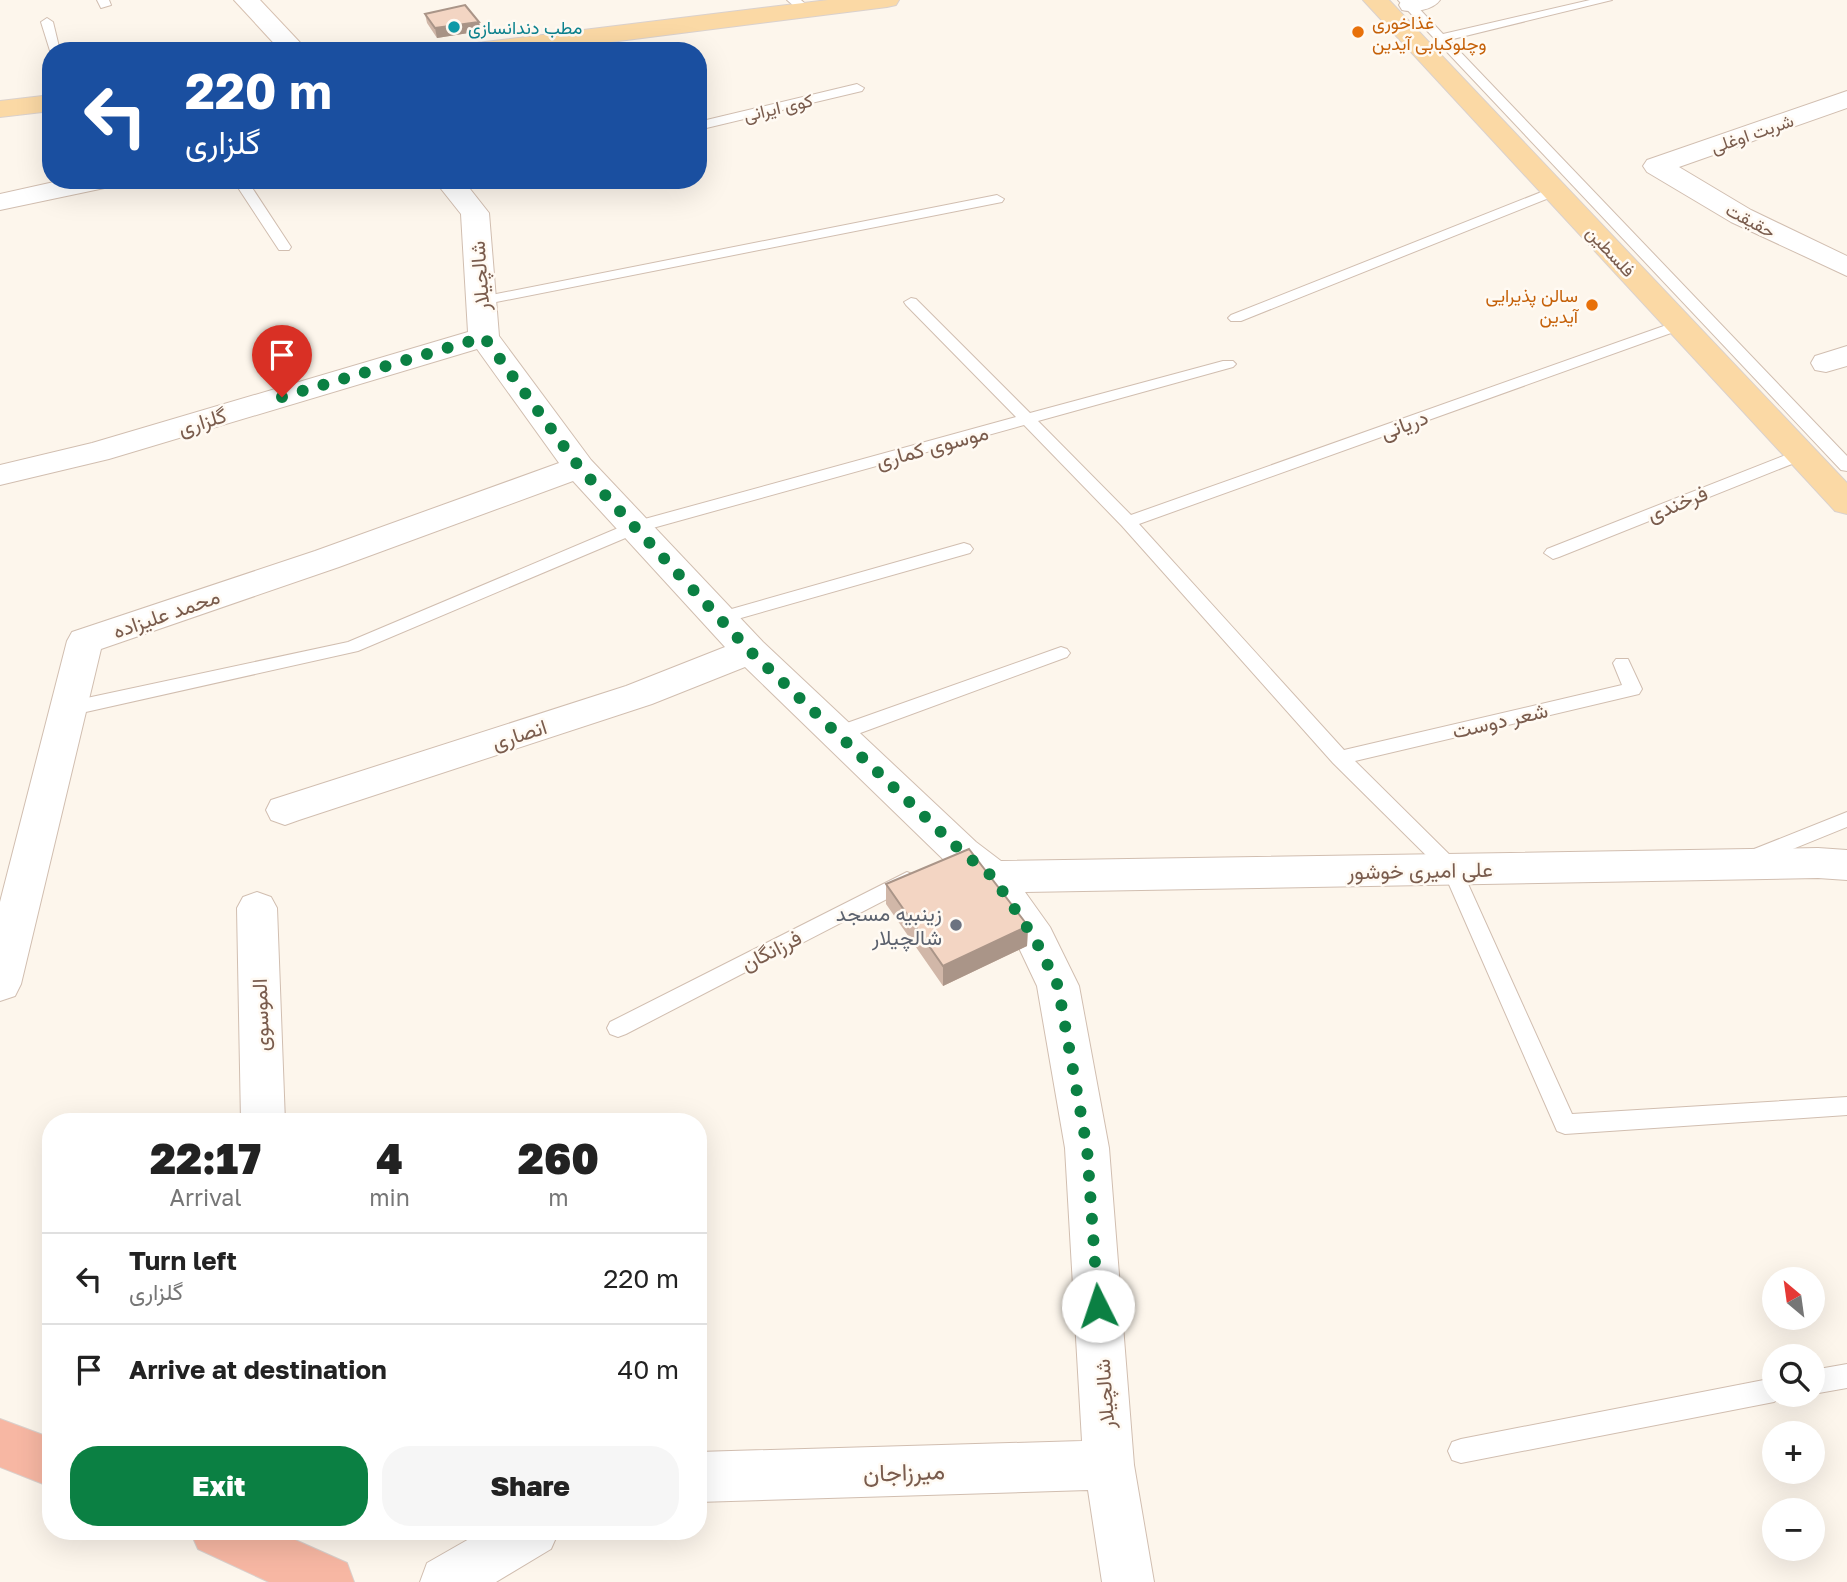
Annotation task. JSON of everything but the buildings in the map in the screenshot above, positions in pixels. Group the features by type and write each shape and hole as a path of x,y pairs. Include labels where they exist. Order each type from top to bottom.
{"highway":[{"path":"0,1443 42,1459"},
{"path":"236,1540 328,1582"}],"main road":[{"path":"540,42 799,5 887,0"},
{"name":"فلسطین","path":"1375,0 1847,503"},
{"path":"0,109 42,104"}],"street":[{"path":"246,0 286,42"},
{"name":"شربت اوغلی","path":"1657,166 1847,99"},
{"name":"حقیقت","path":"1657,166 1741,216 1847,267"},
{"path":"0,202 61,189"},
{"name":"شالچیلار","path":"460,189 475,213 484,337 579,467 750,651 837,734 954,867 1035,939 1058,986 1087,1148 1109,1465 1128,1582"},
{"name":"گلزاری","path":"0,475 98,452 484,337"},
{"name":"محمد علیزاده","path":"0,984 85,641 327,559 579,467"},
{"name":"انصاری","path":"285,810 639,695 750,651"},
{"name":"علی امیری خوشور","path":"954,867 1452,869 1847,865"},
{"name":"الموسوی","path":"257,908 264,1113"},
{"name":"میرزاجان","path":"707,1477 1109,1465"},
{"path":"446,1582 518,1540"}],"lane":[{"path":"1443,38 1606,0"},
{"path":"1415,2 1443,38 1847,466"},
{"path":"47,22 52,42"},
{"name":"کوی ایرانی","path":"707,124 857,88"},
{"path":"246,189 284,247"},
{"path":"1236,318 1554,191"},
{"path":"481,301 997,199"},
{"path":"911,302 1128,522 1340,758 1452,869 1565,1124 1847,1106"},
{"name":"دریانی","path":"1128,522 1680,325"},
{"name":"موسوی کماری","path":"68,709 352,647 636,527 1228,364"},
{"name":"فرخندی","path":"1553,553 1801,454"},
{"path":"720,618 964,549"},
{"path":"837,734 1061,653"},
{"name":"شعر دوست","path":"1340,758 1633,689 1622,663"},
{"path":"1734,865 1847,819"},
{"name":"فرزانگان","path":"618,1027 954,867"},
{"path":"1825,1380 1847,1376"},
{"path":"1461,1451 1762,1392"}],"place":[{"name":"مطب دندانسازی","path":"454,27"},
{"name":"غذاخوری وچلوکبابی آیدین","path":"1358,32"},
{"name":"سالن پذیرایی آیدین","path":"1592,305"},
{"name":"زینبیه مسجد شالچیلار","path":"956,925"}],"route":[{"path":"282,397 484,337 579,467 750,651 962,852 993,877 1035,939 1058,986 1087,1148 1098,1306"}]}
